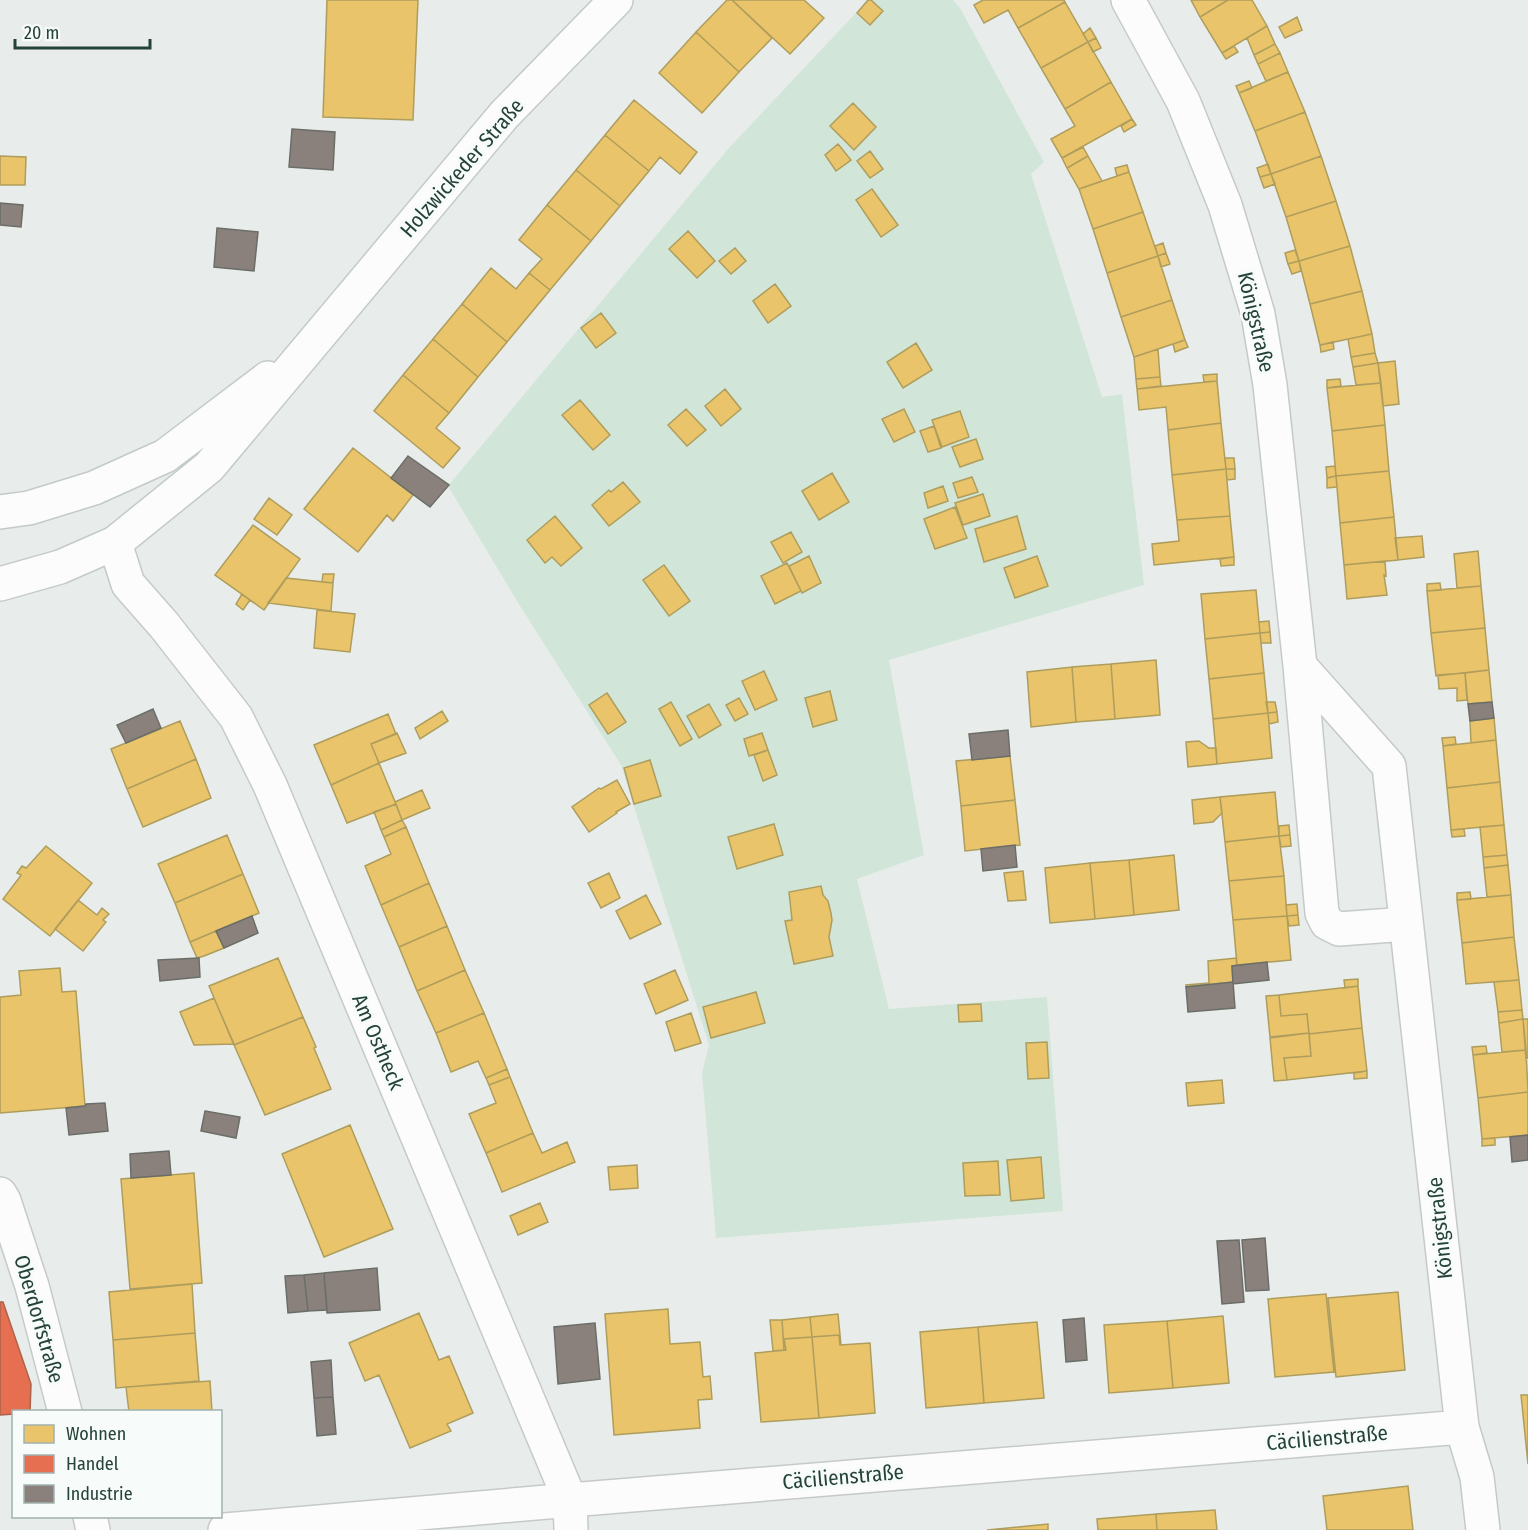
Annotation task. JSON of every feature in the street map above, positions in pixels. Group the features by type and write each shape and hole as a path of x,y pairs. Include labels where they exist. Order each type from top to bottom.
{"street":[{"name":"Holzwickeder Straße","path":"0,584 60,567 115,543 209,467 504,115 616,0"},
{"name":"Königstraße","path":"1128,0 1182,101 1226,205 1258,314 1270,385 1300,666 1322,913 1327,923 1339,929 1407,924"},
{"name":"Holzwickeder Straße","path":"0,512 28,508 94,488 165,456 315,343"},
{"name":"Am Ostheck","path":"115,543 128,584 236,717 270,785 570,1515"},
{"name":"Königstraße","path":"1300,666 1389,766 1462,1427 1477,1477 1483,1530"},
{"name":"Oberdorfstraße","path":"0,1194 32,1286 64,1410"},
{"name":"Cäcilienstraße","path":"225,1530 570,1515 1462,1427"}],"green space":[{"path":"868,0 953,0 960,8 1044,162 1031,174 1102,397 1122,394 1144,585 889,660 924,855 857,879 889,1009 1047,997 1063,1211 716,1238 702,1073 709,1045 621,765 520,606 448,486 728,149"}],"building: Wohnen":[{"path":"327,0 418,0 413,120 323,117"},
{"path":"727,0 732,0 772,38 739,72 696,32"},
{"path":"732,0 804,0 824,18 790,54"},
{"path":"868,0 883,11 870,25 857,13"},
{"path":"983,0 1064,0 1065,2 1018,28 1008,10 984,23 974,5"},
{"path":"1191,0 1228,0 1200,17"},
{"path":"1228,0 1252,0 1267,26 1222,53 1200,17"},
{"path":"1065,2 1088,42 1041,68 1018,28"},
{"path":"1297,17 1302,30 1285,38 1279,27"},
{"path":"1267,26 1275,44 1254,55 1247,38"},
{"path":"1090,28 1096,38 1088,42 1083,34"},
{"path":"696,32 739,72 702,113 659,73"},
{"path":"1096,38 1101,48 1093,52 1088,42"},
{"path":"1088,42 1111,82 1065,109 1041,68"},
{"path":"1275,44 1280,53 1258,64 1254,55"},
{"path":"1234,46 1238,52 1226,59 1222,53"},
{"path":"1280,53 1288,72 1266,81 1258,64"},
{"path":"1288,72 1305,112 1255,131 1239,93"},
{"path":"1249,81 1252,88 1239,93 1236,86"},
{"path":"1111,82 1132,119 1062,158 1051,139 1075,126 1065,109"},
{"path":"634,100 697,152 680,174 660,157 649,171 605,135"},
{"path":"853,103 876,127 854,150 830,126"},
{"path":"1305,112 1321,156 1271,174 1255,131"},
{"path":"1132,119 1136,125 1124,132 1121,126"},
{"path":"605,135 649,171 620,206 576,170"},
{"path":"838,144 851,160 836,171 825,155"},
{"path":"1083,147 1088,156 1067,168 1062,158"},
{"path":"870,151 883,169 870,178 857,161"},
{"path":"0,156 26,157 25,185 0,185"},
{"path":"1088,156 1102,181 1079,189 1067,168"},
{"path":"1321,156 1336,201 1286,217 1271,174"},
{"path":"1268,164 1271,174 1260,177 1257,168"},
{"path":"1127,165 1129,172 1117,176 1115,168"},
{"path":"576,170 620,206 591,241 547,205"},
{"path":"1129,172 1143,212 1093,229 1079,189"},
{"path":"1271,174 1275,184 1264,188 1260,177"},
{"path":"872,189 898,225 881,237 856,200"},
{"path":"1336,201 1350,246 1299,261 1286,217"},
{"path":"547,205 591,241 550,290 529,273 542,259 519,240"},
{"path":"1143,212 1158,256 1107,273 1093,229"},
{"path":"688,231 715,261 697,278 669,249"},
{"path":"1163,243 1166,253 1158,256 1155,246"},
{"path":"1350,246 1362,291 1310,304 1299,261"},
{"path":"735,248 746,261 731,274 719,261"},
{"path":"1295,250 1299,261 1288,264 1285,253"},
{"path":"1166,253 1170,264 1161,267 1158,256"},
{"path":"1158,256 1172,300 1121,317 1107,273"},
{"path":"1299,261 1301,271 1292,274 1288,264"},
{"path":"491,268 516,289 529,273 550,290 507,342 462,304"},
{"path":"775,284 791,306 768,323 753,301"},
{"path":"1362,291 1372,334 1320,345 1310,304"},
{"path":"1172,300 1185,340 1134,357 1121,317"},
{"path":"462,304 507,342 478,377 433,339"},
{"path":"601,313 616,333 596,348 581,328"},
{"path":"1372,334 1375,353 1351,357 1348,339"},
{"path":"433,339 478,377 449,413 403,375"},
{"path":"1185,340 1188,347 1175,352 1173,344"},
{"path":"1333,342 1334,349 1321,352 1320,345"},
{"path":"916,343 932,370 903,388 887,362"},
{"path":"1158,349 1160,377 1136,379 1134,357"},
{"path":"1375,353 1378,363 1353,367 1351,357"},
{"path":"1395,361 1399,404 1383,406 1378,363"},
{"path":"1378,363 1381,383 1356,385 1353,367"},
{"path":"1217,374 1217,381 1204,382 1203,375"},
{"path":"403,375 449,413 436,428 460,448 443,468 374,411"},
{"path":"1160,377 1161,386 1137,389 1136,379"},
{"path":"1340,379 1341,386 1327,388 1327,380"},
{"path":"1217,381 1221,423 1168,430 1166,407 1139,410 1137,389"},
{"path":"1381,383 1385,425 1332,431 1327,388"},
{"path":"725,389 741,409 721,426 705,406"},
{"path":"580,400 610,435 593,450 562,415"},
{"path":"686,409 706,430 687,446 668,425"},
{"path":"904,409 915,432 894,442 882,419"},
{"path":"960,411 969,437 942,447 932,420"},
{"path":"1221,423 1226,469 1172,475 1168,430"},
{"path":"1385,425 1389,471 1336,476 1332,431"},
{"path":"934,426 941,448 928,452 920,431"},
{"path":"976,439 983,459 960,467 952,447"},
{"path":"353,448 413,495 393,521 387,515 358,552 304,509"},
{"path":"1225,458 1234,458 1235,469 1226,469"},
{"path":"1335,466 1336,476 1327,478 1326,467"},
{"path":"1226,469 1230,516 1177,520 1172,475"},
{"path":"1226,469 1235,469 1235,479 1227,480"},
{"path":"1389,471 1394,517 1340,523 1336,476"},
{"path":"832,473 849,502 819,520 802,491"},
{"path":"1336,476 1337,487 1327,488 1327,478"},
{"path":"972,477 978,492 958,498 953,483"},
{"path":"623,482 640,502 609,526 592,505 609,490 611,492"},
{"path":"943,486 948,501 928,508 924,493"},
{"path":"983,494 990,516 963,525 955,503"},
{"path":"269,498 292,515 277,535 254,519"},
{"path":"955,507 967,538 935,549 924,519"},
{"path":"555,516 582,548 561,566 552,557 545,563 527,540"},
{"path":"1017,516 1026,549 984,562 975,529"},
{"path":"1230,516 1234,557 1154,565 1152,544 1179,541 1177,520"},
{"path":"1394,517 1398,560 1344,565 1340,523"},
{"path":"253,525 300,559 264,610 215,575"},
{"path":"791,532 802,552 783,563 771,542"},
{"path":"1422,536 1424,557 1398,560 1395,538"},
{"path":"1478,551 1481,586 1457,588 1454,554"},
{"path":"809,556 821,583 802,593 789,566"},
{"path":"1037,556 1048,586 1015,598 1004,568"},
{"path":"1234,557 1234,565 1221,566 1220,559"},
{"path":"1385,561 1386,576 1384,575 1387,595 1347,599 1344,565"},
{"path":"787,563 801,591 775,604 761,576"},
{"path":"664,565 690,601 669,616 643,580"},
{"path":"323,574 334,574 333,583 322,582"},
{"path":"286,578 333,583 331,611 268,603"},
{"path":"1440,583 1441,590 1427,591 1427,584"},
{"path":"1481,586 1485,628 1431,633 1427,591"},
{"path":"1256,590 1260,633 1205,639 1201,594"},
{"path":"242,594 250,600 243,610 236,604"},
{"path":"317,610 355,614 350,652 314,648"},
{"path":"1269,621 1270,632 1260,633 1259,622"},
{"path":"1485,628 1489,670 1436,676 1431,633"},
{"path":"1270,632 1271,643 1261,643 1260,633"},
{"path":"1260,633 1264,673 1209,679 1205,639"},
{"path":"1156,660 1160,715 1115,719 1111,664"},
{"path":"1111,664 1115,719 1076,722 1072,667"},
{"path":"1072,667 1076,722 1031,727 1027,672"},
{"path":"1489,670 1492,702 1468,704 1465,673"},
{"path":"764,671 777,700 755,710 742,681"},
{"path":"1264,673 1268,713 1213,719 1209,679"},
{"path":"1465,673 1467,700 1457,701 1457,688 1439,689 1438,675"},
{"path":"830,691 837,720 813,727 805,698"},
{"path":"607,693 626,722 608,734 589,705"},
{"path":"739,698 748,714 735,721 726,705"},
{"path":"671,702 692,739 680,746 659,709"},
{"path":"1266,702 1275,702 1277,712 1268,713"},
{"path":"709,704 721,725 699,738 687,716"},
{"path":"442,711 448,721 420,739 415,728"},
{"path":"1277,712 1278,722 1269,724 1268,713"},
{"path":"1268,713 1272,758 1217,764 1213,719"},
{"path":"388,714 396,734 371,744 379,763 331,785 314,745"},
{"path":"1494,718 1496,740 1471,743 1470,721"},
{"path":"180,721 196,759 127,789 111,749"},
{"path":"397,733 406,753 379,763 371,744"},
{"path":"762,733 768,750 749,756 744,739"},
{"path":"1455,737 1456,744 1443,746 1442,738"},
{"path":"1496,740 1500,782 1447,788 1443,746"},
{"path":"1199,741 1209,748 1216,748 1217,764 1188,767 1186,742"},
{"path":"768,750 777,775 763,781 754,755"},
{"path":"1010,756 1015,800 961,806 956,761"},
{"path":"196,759 211,798 143,827 127,789"},
{"path":"650,760 661,796 634,804 624,768"},
{"path":"379,763 396,804 347,823 331,785"},
{"path":"617,780 630,804 589,832 572,807 599,788"},
{"path":"1500,782 1504,825 1451,830 1447,788"},
{"path":"422,790 430,808 402,820 395,802"},
{"path":"1275,792 1279,836 1225,842 1220,797"},
{"path":"1220,797 1222,813 1213,822 1194,824 1192,800"},
{"path":"1015,800 1020,845 965,851 961,806"},
{"path":"396,804 402,820 381,830 374,812"},
{"path":"402,820 406,827 384,837 381,830"},
{"path":"774,824 783,855 737,869 728,837"},
{"path":"1289,825 1290,835 1279,836 1279,826"},
{"path":"1504,825 1507,855 1483,857 1480,827"},
{"path":"406,827 429,883 381,905 365,866 391,854 384,837"},
{"path":"1464,829 1465,836 1452,837 1451,830"},
{"path":"227,835 243,874 175,903 158,864"},
{"path":"1290,835 1291,846 1281,847 1279,836"},
{"path":"1279,836 1284,876 1229,881 1225,842"},
{"path":"46,846 92,883 50,936 3,899 21,875 17,873 22,866 26,868"},
{"path":"1174,855 1179,910 1134,915 1129,860"},
{"path":"1507,855 1508,865 1484,868 1483,857"},
{"path":"1129,860 1134,915 1095,919 1090,863"},
{"path":"1090,863 1095,919 1050,923 1045,868"},
{"path":"1508,865 1511,895 1487,897 1484,868"},
{"path":"1023,871 1026,900 1008,901 1004,873"},
{"path":"609,873 620,898 601,908 588,883"},
{"path":"243,874 259,913 190,942 175,903"},
{"path":"1284,876 1287,916 1233,920 1229,881"},
{"path":"429,883 447,926 399,947 381,905"},
{"path":"821,886 831,913 829,937 833,956 794,964 785,921 792,920 789,892"},
{"path":"1470,892 1471,899 1457,900 1457,893"},
{"path":"646,895 661,924 630,939 616,911"},
{"path":"1511,895 1514,937 1462,943 1457,900"},
{"path":"78,900 97,915 102,908 109,914 103,920 106,922 83,951 55,929"},
{"path":"1297,904 1298,915 1287,916 1286,905"},
{"path":"1298,915 1299,925 1289,926 1287,916"},
{"path":"1287,916 1291,960 1237,965 1233,920"},
{"path":"447,926 465,970 417,991 399,947"},
{"path":"216,931 224,948 197,958 190,942"},
{"path":"1514,937 1519,980 1466,984 1462,943"},
{"path":"278,958 303,1017 234,1045 209,986"},
{"path":"1236,958 1237,965 1232,966 1233,982 1186,987 1186,985 1209,983 1208,961"},
{"path":"60,968 62,992 76,991 85,1106 0,1113 0,997 21,995 19,971"},
{"path":"465,970 484,1013 436,1033 417,991"},
{"path":"675,970 688,1000 656,1014 644,984"},
{"path":"1358,979 1358,986 1345,988 1344,980"},
{"path":"1519,980 1522,1010 1498,1012 1494,982"},
{"path":"1358,986 1362,1028 1309,1034 1307,1014 1281,1016 1279,995"},
{"path":"756,992 765,1023 711,1038 703,1007"},
{"path":"1279,995 1281,1016 1307,1014 1309,1033 1270,1037 1266,996"},
{"path":"214,998 234,1044 194,1045 180,1012"},
{"path":"981,1004 982,1021 959,1022 958,1005"},
{"path":"1522,1010 1523,1019 1499,1023 1498,1012"},
{"path":"484,1013 507,1069 486,1078 478,1061 451,1072 436,1033"},
{"path":"691,1013 701,1043 675,1051 666,1022"},
{"path":"303,1017 331,1089 265,1115 234,1045"},
{"path":"1523,1019 1528,1019 1528,1058 1526,1059"},
{"path":"1523,1019 1526,1050 1502,1052 1499,1023"},
{"path":"1362,1028 1367,1071 1287,1080 1284,1058 1311,1056 1309,1034"},
{"path":"1309,1033 1311,1056 1284,1058 1287,1080 1274,1081 1270,1038"},
{"path":"1047,1042 1049,1078 1028,1079 1026,1043"},
{"path":"1486,1046 1487,1053 1473,1055 1472,1047"},
{"path":"1526,1050 1528,1092 1478,1098 1473,1055"},
{"path":"507,1069 510,1077 489,1085 486,1078"},
{"path":"1367,1071 1367,1078 1354,1079 1354,1073"},
{"path":"510,1077 533,1133 486,1153 469,1114 496,1103 489,1085"},
{"path":"1222,1080 1224,1103 1188,1106 1186,1083"},
{"path":"1528,1092 1528,1135 1482,1139 1478,1098"},
{"path":"350,1125 393,1229 324,1257 282,1154"},
{"path":"533,1133 542,1153 567,1142 575,1162 502,1192 486,1153"},
{"path":"1495,1138 1495,1145 1482,1146 1482,1139"},
{"path":"1041,1157 1044,1198 1011,1201 1007,1160"},
{"path":"998,1161 1000,1195 965,1196 963,1163"},
{"path":"637,1165 638,1188 610,1190 608,1167"},
{"path":"194,1173 202,1283 130,1289 121,1179"},
{"path":"540,1203 548,1222 518,1235 510,1216"},
{"path":"192,1284 195,1333 113,1340 109,1292"},
{"path":"1398,1292 1405,1370 1336,1377 1328,1298"},
{"path":"1326,1294 1334,1372 1275,1377 1268,1299"},
{"path":"668,1309 670,1344 700,1342 703,1377 710,1376 712,1399 698,1400 700,1428 614,1435 605,1314"},
{"path":"419,1313 439,1360 449,1356 473,1413 447,1424 451,1431 410,1448 379,1375 365,1381 349,1343"},
{"path":"838,1314 841,1345 839,1335 812,1337 810,1317"},
{"path":"1223,1316 1229,1383 1173,1388 1167,1321"},
{"path":"810,1317 812,1337 784,1339 786,1350 784,1350 782,1320"},
{"path":"770,1320 782,1320 784,1350 773,1351"},
{"path":"1167,1321 1173,1388 1109,1393 1104,1325"},
{"path":"1037,1322 1044,1398 984,1403 978,1327"},
{"path":"978,1327 984,1403 926,1408 920,1332"},
{"path":"195,1333 199,1381 116,1388 113,1340"},
{"path":"839,1335 840,1345 870,1343 875,1413 819,1418 812,1337"},
{"path":"812,1337 819,1418 761,1422 755,1353 786,1350 784,1339"},
{"path":"210,1381 212,1410 129,1410 126,1387"},
{"path":"1521,1395 1528,1395 1528,1464"},
{"path":"1408,1486 1413,1530 1327,1530 1323,1496"},
{"path":"1215,1510 1217,1530 1157,1530 1156,1514"},
{"path":"1156,1514 1157,1530 1098,1530 1097,1519"},
{"path":"1048,1524 1048,1530 987,1530"}],"building: Handel":[{"path":"0,1302 3,1302 31,1384 30,1410 12,1410 12,1414 0,1415"}],"building: Industrie":[{"path":"292,129 335,132 333,170 289,167"},
{"path":"0,203 23,205 21,227 0,225"},
{"path":"217,228 258,232 254,271 214,267"},
{"path":"408,456 449,485 430,507 391,478"},
{"path":"1492,702 1494,718 1470,721 1468,704"},
{"path":"153,709 161,728 126,743 117,725"},
{"path":"1008,730 1010,756 972,760 969,734"},
{"path":"1015,845 1017,867 983,871 981,849"},
{"path":"252,916 258,933 224,948 216,931"},
{"path":"199,958 200,977 160,981 158,960"},
{"path":"1267,962 1269,980 1233,984 1232,966"},
{"path":"1233,982 1235,1008 1188,1012 1186,987"},
{"path":"105,1103 108,1131 69,1135 66,1108"},
{"path":"205,1111 240,1117 236,1138 201,1131"},
{"path":"1528,1135 1528,1160 1512,1162 1510,1137"},
{"path":"169,1151 171,1175 131,1178 130,1154"},
{"path":"1265,1238 1269,1290 1246,1291 1242,1240"},
{"path":"1239,1240 1244,1302 1222,1304 1217,1241"},
{"path":"377,1268 380,1310 327,1313 324,1273"},
{"path":"324,1273 327,1310 308,1311 304,1275"},
{"path":"304,1275 308,1311 288,1313 285,1276"},
{"path":"1084,1318 1087,1360 1066,1362 1063,1320"},
{"path":"595,1323 600,1379 558,1384 554,1327"},
{"path":"331,1360 333,1397 314,1398 311,1362"},
{"path":"333,1397 336,1434 317,1436 314,1398"}]}
